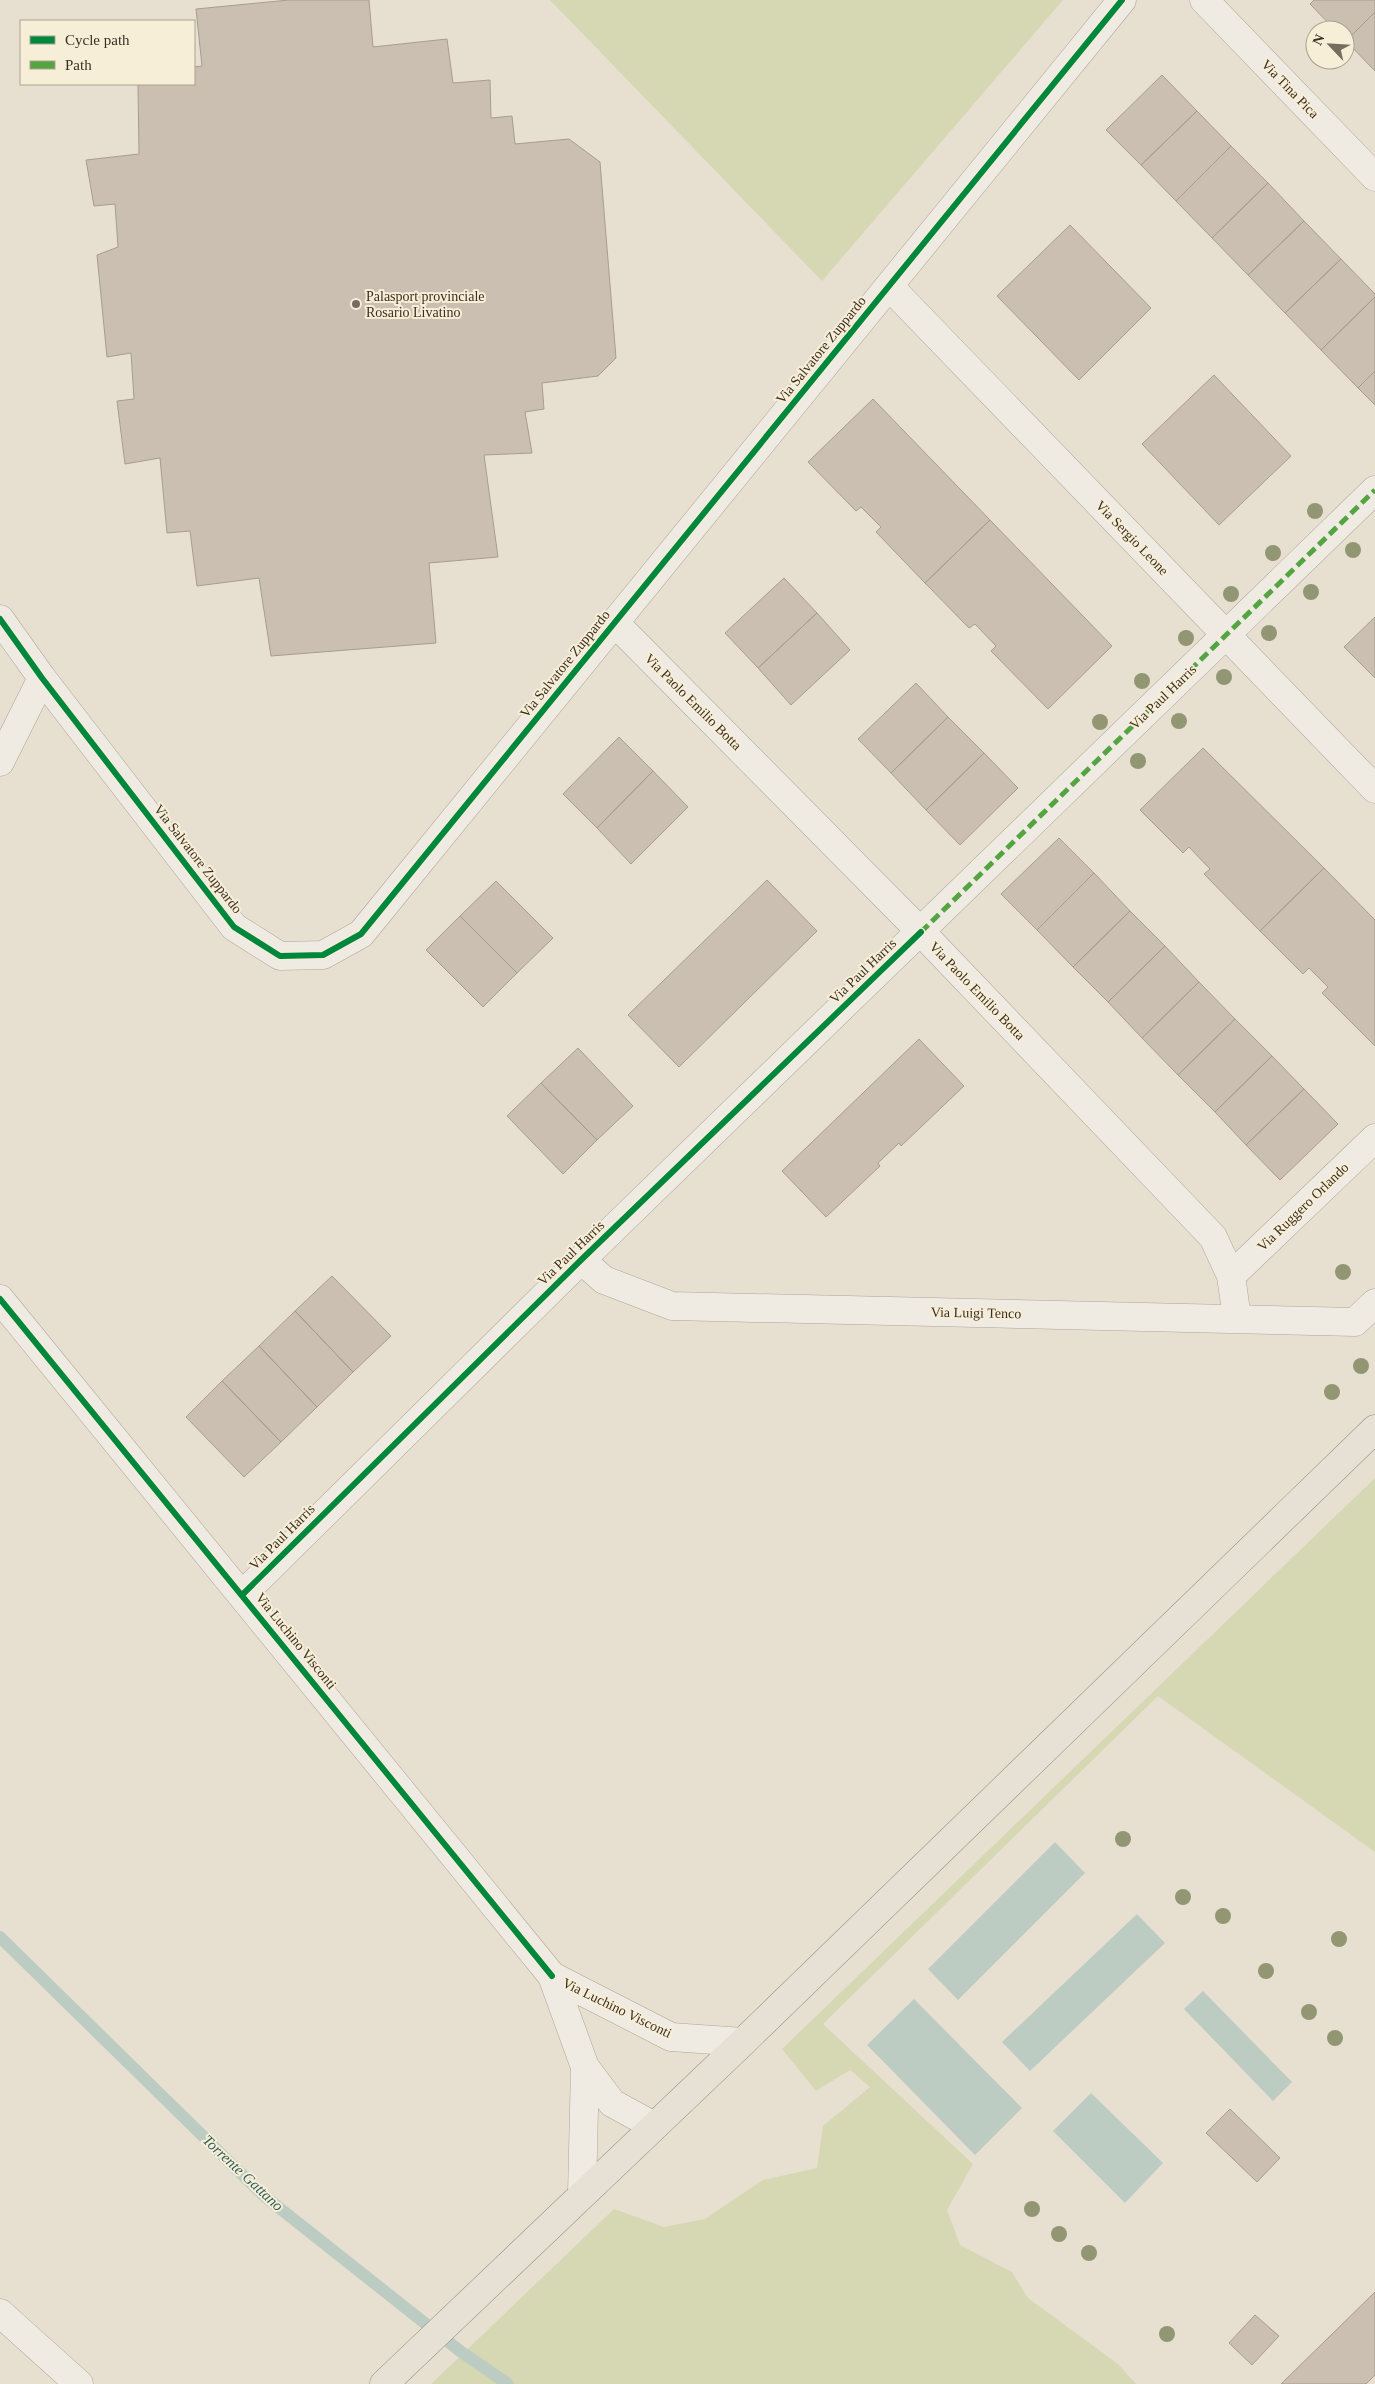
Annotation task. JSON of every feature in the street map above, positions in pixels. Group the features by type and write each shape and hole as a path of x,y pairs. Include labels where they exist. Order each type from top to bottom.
{"main road":[{"path":"384,2384 743,2042 1375,1428"}],"street":[{"name":"Via Salvatore Zuppardo","path":"0,619 42,678 234,927 280,956 323,955 361,934 1122,0"},
{"name":"Via Tina Pica","path":"1204,0 1375,177"},
{"name":"Via Sergio Leone","path":"889,286 1375,789"},
{"name":"Via Paul Harris","path":"242,1595 581,1260 1375,490"},
{"name":"Via Paolo Emilio Botta","path":"614,623 921,932 1214,1237 1231,1276 1236,1318"},
{"path":"0,762 42,678"},
{"name":"Via Ruggero Orlando","path":"1231,1276 1375,1138"},
{"name":"Via Luigi Tenco","path":"581,1260 604,1280 672,1306 1355,1322 1375,1303"},
{"name":"Via Luchino Visconti","path":"0,1299 552,1976 585,2067 612,2103 654,2126"},
{"name":"Via Luchino Visconti","path":"552,1976 671,2037 743,2042"},
{"name":"Via Luchino Visconti","path":"582,2194 585,2067"},
{"path":"0,2313 79,2384"}],"green space":[{"path":"550,0 1063,0 822,281"},
{"path":"1375,1478 1375,1852 1158,1696 823,2024 973,2164 947,2210 960,2245 1012,2272 1028,2298 1118,2364 1136,2384 431,2384 614,2209 664,2227 705,2219 763,2180 817,2168 823,2126 870,2087 850,2070 816,2091 782,2049"}],"shaded area":[{"path":"1055,1842 1085,1873 958,2000 928,1969"},
{"path":"1137,1914 1165,1943 1030,2071 1002,2042"},
{"path":"1203,1991 1292,2082 1273,2101 1184,2009"},
{"path":"914,1999 1022,2108 975,2155 867,2045"},
{"path":"1091,2093 1163,2163 1125,2203 1053,2131"}],"building":[{"name":"Palasport provinciale Rosario Livatino","path":"289,0 369,0 373,47 447,39 453,83 490,80 491,118 512,116 515,144 569,139 600,162 616,358 598,376 542,383 544,409 525,412 532,453 484,455 498,557 429,563 436,643 271,656 259,578 197,586 190,531 167,533 160,458 125,464 117,401 134,399 131,353 107,357 97,255 118,247 115,204 94,206 86,160 139,154 138,85 195,85 195,67 202,66 196,9"},
{"path":"1314,0 1375,0 1375,12 1355,32 1355,20 1325,20 1310,4"},
{"path":"1375,12 1375,71 1355,50 1355,32"},
{"path":"1162,75 1197,111 1141,165 1106,130"},
{"path":"1197,111 1231,146 1176,201 1141,165"},
{"path":"1231,146 1268,183 1212,238 1176,201"},
{"path":"1268,183 1304,221 1248,275 1212,238"},
{"path":"1304,221 1341,259 1285,313 1248,275"},
{"path":"1070,225 1151,308 1079,380 997,296"},
{"path":"1341,259 1375,294 1375,297 1321,350 1285,313"},
{"path":"1375,297 1375,371 1358,388 1321,350"},
{"path":"1375,371 1375,405 1358,388"},
{"path":"1214,375 1291,456 1219,525 1142,444"},
{"path":"873,399 990,520 925,583 876,532 881,527 861,507 856,511 808,462"},
{"path":"990,520 1112,646 1048,709 991,651 996,646 975,624 969,628 925,583"},
{"path":"784,578 817,613 758,668 725,633"},
{"path":"817,613 850,650 791,705 758,668"},
{"path":"1375,617 1375,678 1344,647"},
{"path":"916,683 948,717 891,773 858,739"},
{"path":"948,717 984,753 926,810 891,773"},
{"path":"619,737 653,771 597,828 563,794"},
{"path":"1203,748 1324,868 1260,931 1204,874 1210,869 1189,847 1183,853 1140,810"},
{"path":"984,753 1018,788 960,845 926,810"},
{"path":"653,771 688,807 631,864 597,828"},
{"path":"1059,838 1094,873 1037,930 1001,894"},
{"path":"1324,868 1375,920 1375,1046 1322,993 1328,987 1309,968 1303,974 1260,931"},
{"path":"1094,873 1130,911 1073,967 1037,930"},
{"path":"767,880 817,931 679,1067 628,1015"},
{"path":"496,881 553,938 517,973 460,916"},
{"path":"1130,911 1165,946 1108,1002 1073,967"},
{"path":"460,916 517,973 483,1007 426,950"},
{"path":"1165,946 1199,982 1142,1038 1108,1002"},
{"path":"1199,982 1235,1019 1178,1075 1142,1038"},
{"path":"1235,1019 1272,1056 1215,1112 1178,1075"},
{"path":"919,1039 964,1086 901,1146 899,1143 878,1163 880,1166 826,1217 782,1171"},
{"path":"578,1048 633,1106 597,1140 541,1083"},
{"path":"1272,1056 1304,1089 1246,1145 1215,1112"},
{"path":"541,1083 597,1140 563,1174 507,1116"},
{"path":"1304,1089 1338,1124 1280,1180 1246,1145"},
{"path":"332,1276 391,1336 353,1372 295,1311"},
{"path":"295,1311 353,1372 317,1407 259,1346"},
{"path":"259,1346 317,1407 281,1442 222,1381"},
{"path":"222,1381 281,1442 244,1477 186,1417"},
{"path":"1230,2109 1280,2158 1257,2182 1206,2133"},
{"path":"1375,2292 1375,2375 1366,2384 1281,2384"},
{"path":"1255,2315 1279,2336 1252,2365 1229,2343"}],"waterway":[{"name":"Torrente Gattano","path":"0,1937 263,2195 460,2351 508,2384"}],"marked path":[{"path":"921,932 1375,490"}],"cycle path":[{"path":"0,619 42,678 234,927 280,956 323,955 361,934 1122,0"},
{"path":"242,1595 581,1260 921,932"},
{"path":"0,1299 552,1976"}],"place":[{"name":"Palasport provinciale Rosario Livatino","path":"356,304"}]}
